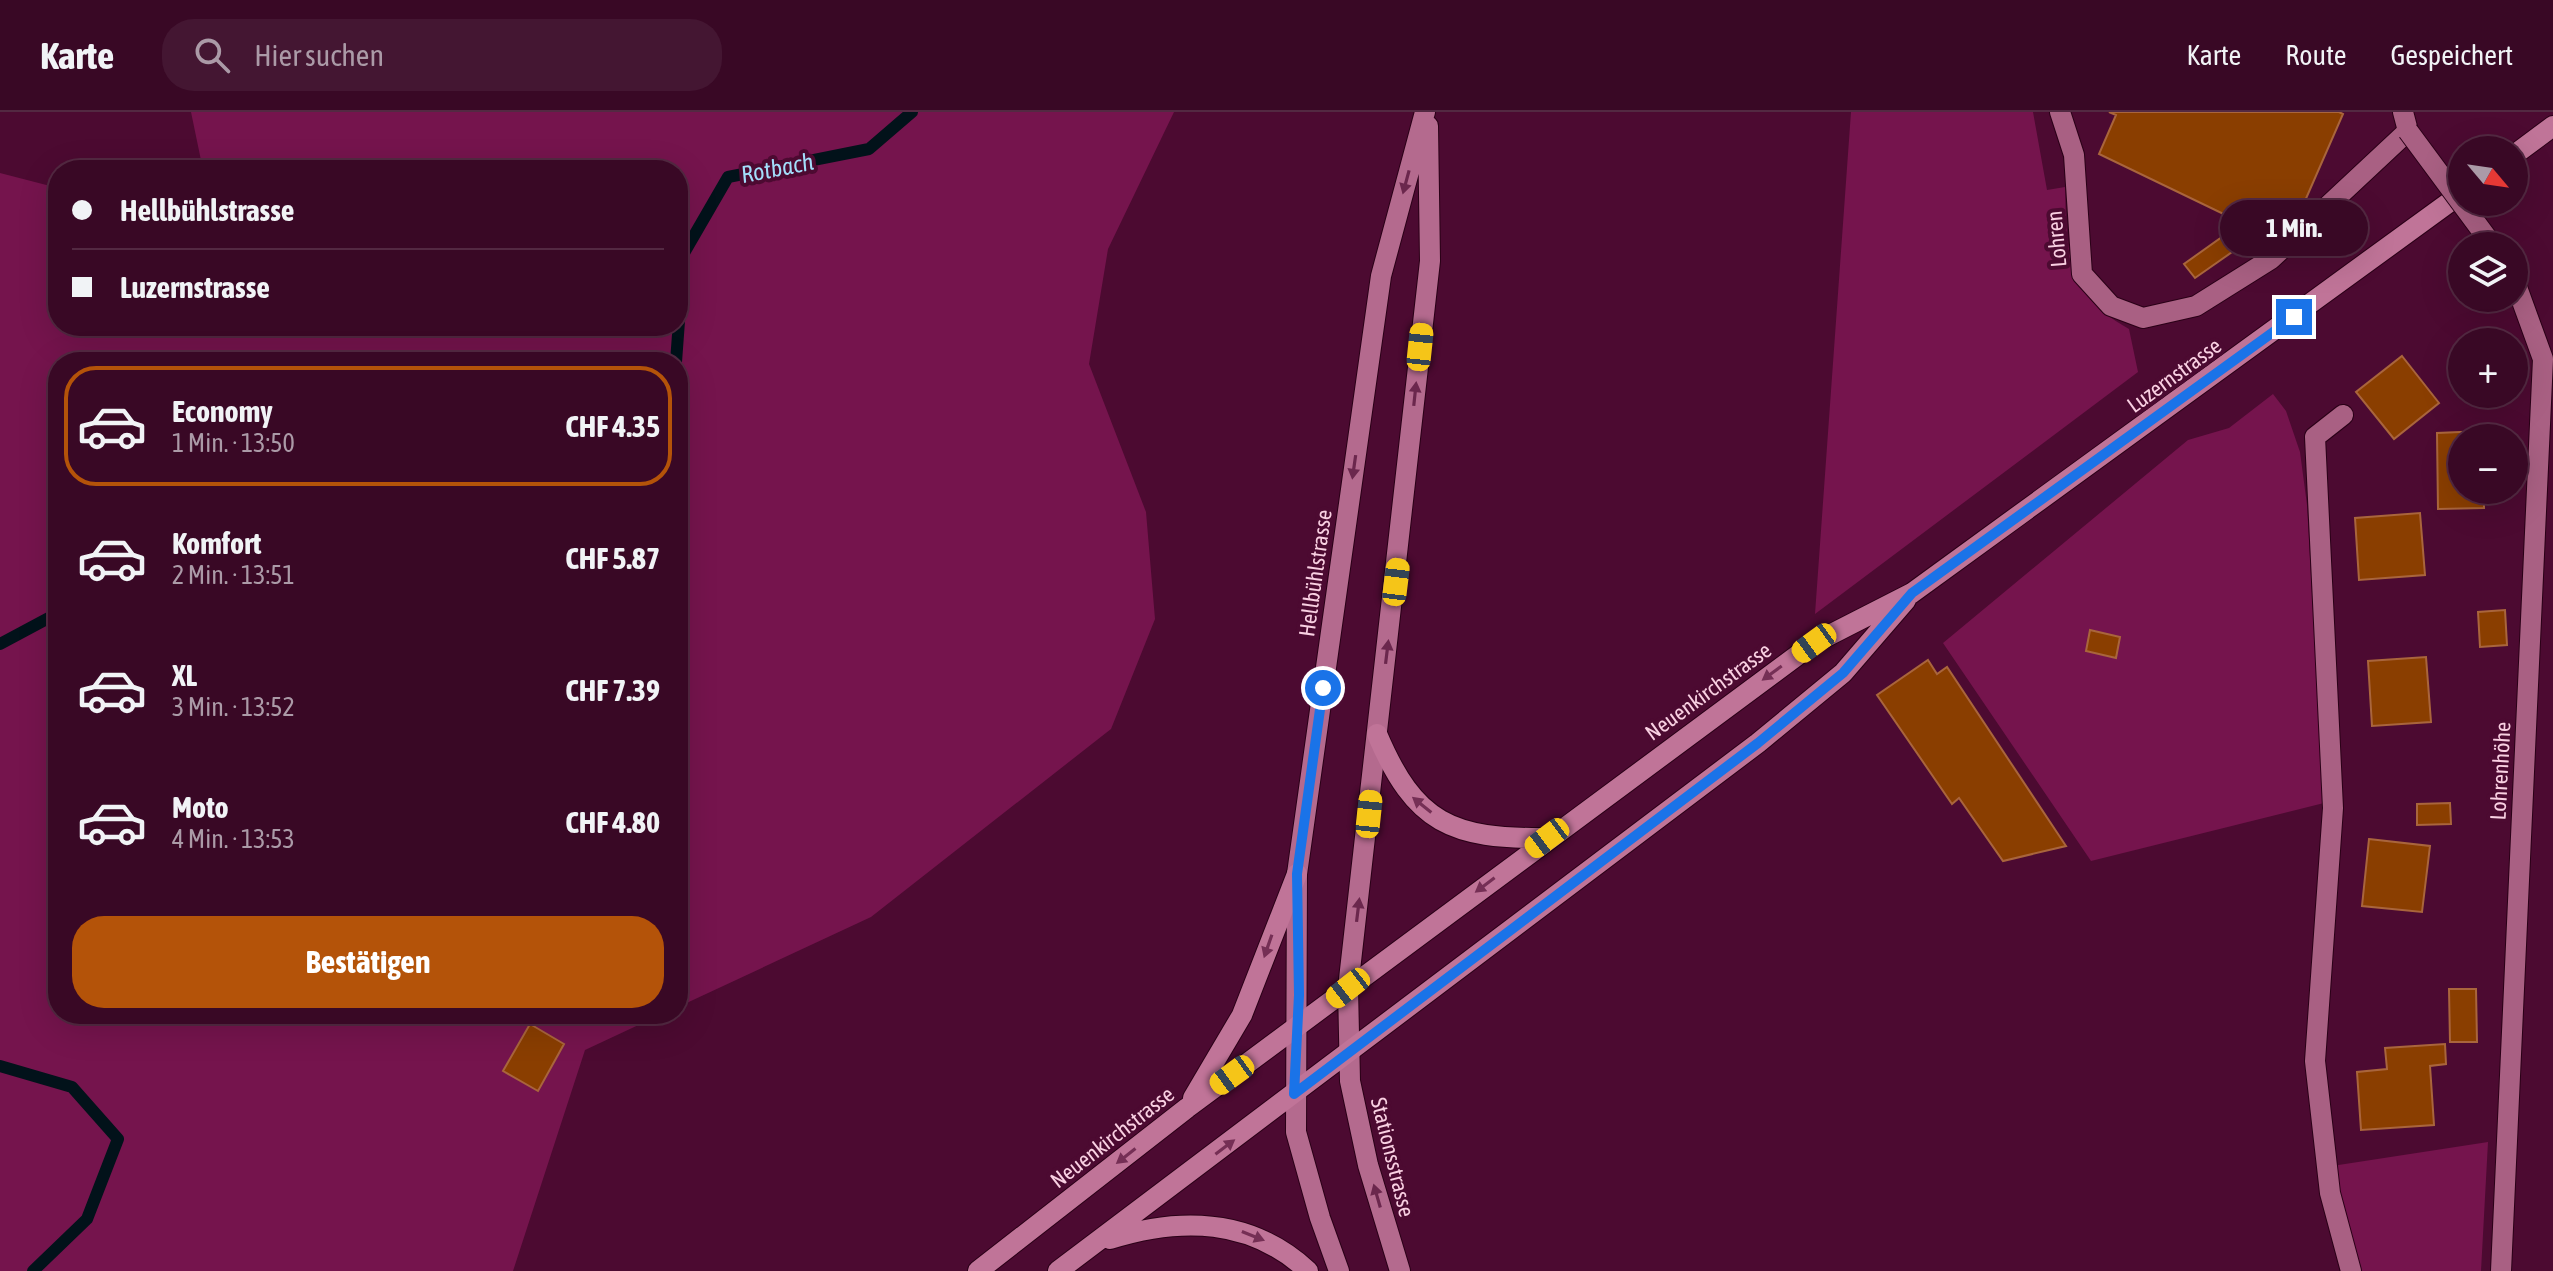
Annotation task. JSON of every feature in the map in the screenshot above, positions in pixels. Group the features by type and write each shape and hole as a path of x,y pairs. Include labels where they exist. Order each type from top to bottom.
{"main road":[{"name":"Hellbühlstrasse","path":"1348,1053 1348,988 1430,261 1426,112"},
{"name":"Hellbühlstrasse","path":"1294,1094 1298,1027 1297,874 1381,276 1426,112"},
{"path":"2528,145 2553,126"},
{"name":"Luzernstrasse","path":"1912,593 2448,203"},
{"path":"1058,1271 1758,743 1843,673 1912,593"},
{"name":"Neuenkirchstrasse","path":"978,1271 1187,1108 1547,838 1814,643 1912,593"},
{"path":"1377,734 1395,776 1412,798 1443,823 1492,837 1547,838"},
{"path":"1187,1108 1242,1015 1297,874"},
{"name":"Stationsstrasse","path":"1348,1053 1368,1165 1400,1271"},
{"path":"1294,1094 1296,1132 1339,1271"},
{"path":"1095,1244 1140,1230 1179,1224 1220,1226 1266,1241 1308,1271"}],"street":[{"name":"Lohren","path":"2060,112 2074,155 2082,274 2111,306 2143,318 2196,306 2271,259 2406,122"},
{"path":"2406,122 2483,232"},
{"name":"Lohrenhöhe","path":"2501,1271 2543,359 2526,312"},
{"path":"2343,415 2315,437 2333,808 2315,1061 2330,1193 2351,1271"}],"shaded area":[{"path":"191,112 1174,112 1108,249 1089,364 1146,512 1155,619 1111,729 871,917 688,1002 688,352 48,352 48,1024 641,1024 585,1050 513,1271 0,1271 0,173 48,185 48,336 688,336 688,160 201,160"},
{"path":"1851,112 2033,112 2047,190 2065,187 2069,252 2074,270 2092,301 2129,329 2138,372 1815,614"},
{"path":"2273,394 2286,411 2300,452 2307,505 2324,803 2091,861 1943,643 2188,440 2229,428"},
{"path":"2488,1142 2481,1271 2359,1271 2332,1166"}],"building":[{"path":"2109,112 2343,114 2287,242 2257,259 2235,250 2195,278 2184,264 2226,234 2234,219 2099,154 2116,115"},
{"path":"2402,356 2439,403 2394,439 2356,392"},
{"path":"2437,433 2448,433 2448,504 2484,504 2484,508 2438,509"},
{"path":"2420,513 2425,575 2359,580 2355,518"},
{"path":"2505,610 2507,645 2480,647 2478,612"},
{"path":"2090,630 2120,637 2116,658 2086,651"},
{"path":"2426,657 2431,722 2372,726 2368,661"},
{"path":"1928,660 1937,674 1947,667 2066,846 2003,861 1959,798 1952,804 1877,695"},
{"path":"2450,803 2451,824 2417,825 2417,804"},
{"path":"2369,839 2430,846 2422,912 2362,906"},
{"path":"2449,989 2476,989 2477,1042 2450,1042"},
{"path":"530,1024 564,1044 538,1091 503,1071"},
{"path":"2445,1044 2446,1064 2430,1066 2434,1125 2361,1130 2357,1072 2387,1069 2385,1048"}],"waterway":[{"name":"Rotbach","path":"688,246 728,177 869,149 912,112"},
{"name":"Rotbach","path":"677,352 678,336"},
{"name":"Rotbach","path":"0,644 48,618"},
{"name":"Rotbach","path":"0,1066 72,1087 118,1139 87,1219 33,1271"}],"route":[{"path":"1323,688 1297,874 1299,995 1294,1094 1758,743 1843,673 1912,593 2294,317"}]}
